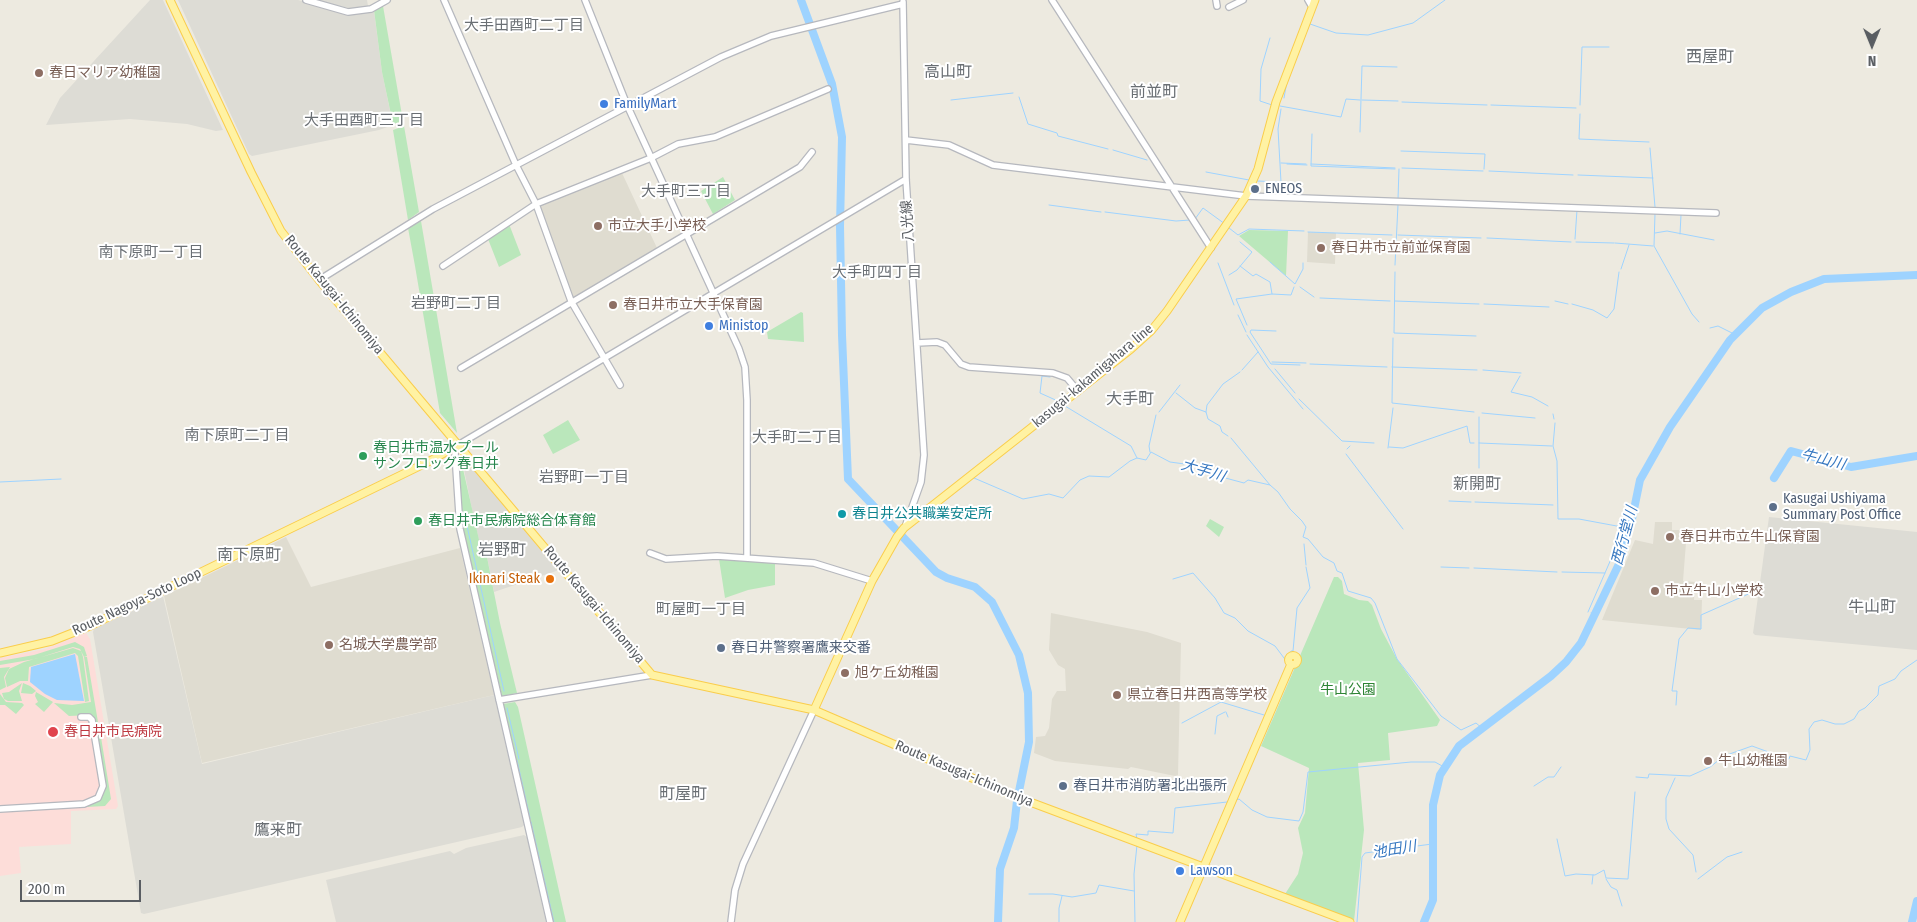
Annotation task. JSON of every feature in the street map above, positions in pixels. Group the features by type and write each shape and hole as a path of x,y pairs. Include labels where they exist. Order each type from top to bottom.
{"main road":[{"name":"Route Kasugai-Ichinomiya","path":"170,0 251,172 282,231 319,280 458,445 466,452 652,675 814,710 1017,797 1350,922"},
{"name":"kasugai-kakamigahara line","path":"814,710 872,581 904,528 972,476 1151,331 1211,248 1246,196 1258,169 1276,102 1313,4"},
{"name":"Route Nagoya-Soto Loop","path":"0,653 52,641 90,626 421,465 458,445"},
{"path":"1180,922 1291,664"}],"street":[{"path":"306,0 348,12 371,9 387,0"},
{"path":"444,0 516,165 536,204 571,301 620,386"},
{"path":"585,0 651,158 739,349 747,381 747,557"},
{"path":"1052,0 1211,248"},
{"path":"1229,7 1243,0"},
{"path":"1308,0 1313,4"},
{"path":"319,280 434,209 720,57 764,38 815,23 903,2"},
{"name":"八光線","path":"903,2 906,179 924,456 921,482 904,528"},
{"path":"443,266 536,204 651,158 678,144 716,137 828,89"},
{"path":"906,140 949,145 993,165 1246,196 1716,213"},
{"path":"461,368 571,301 800,167 812,152"},
{"path":"550,922 460,529 455,452 458,445 906,179"},
{"path":"917,343 937,342 945,345 961,364 969,367 1052,373 1067,378 1078,391"},
{"path":"650,553 666,559 747,557 814,563 872,581"},
{"path":"499,700 652,675"},
{"path":"731,922 735,890 743,864 814,710"},
{"path":"0,809 84,804 98,798 103,786 92,720 81,717"}],"shaded area":[{"path":"150,0 163,0 223,130 216,131 187,124 130,119 46,125 60,98"},
{"path":"178,0 298,0 348,14 374,11 382,72 393,125 379,130 252,156 249,154"},
{"path":"316,0 367,0 368,6 352,9"},
{"name":"市立大手小学校","path":"622,173 657,248 575,297 572,296 540,206"},
{"name":"春日井市立前並保育園","path":"1308,232 1336,233 1335,264 1307,262"},
{"path":"461,455 559,570 494,592 486,552 480,544"},
{"path":"1769,517 1917,532 1917,650 1755,635 1753,633"},
{"name":"市立牛山小学校","path":"1655,522 1672,522 1672,530 1687,530 1683,581 1695,582 1694,600 1702,600 1701,630 1602,620 1635,540 1653,544"},
{"name":"名城大学農学部","path":"286,537 311,587 460,548 494,695 202,763 164,596"},
{"path":"163,596 202,764 494,695 524,825 144,914 141,913 93,632 94,629"},
{"name":"県立春日井西高等学校","path":"1051,613 1147,632 1181,643 1178,775 1131,767 1128,769 1055,761 1034,753 1036,737 1045,736 1049,728 1052,699 1057,691 1066,691 1065,669 1058,665 1049,650"},
{"name":"春日井市民病院","path":"86,633 90,639 118,806 116,809 71,811 71,844 19,847 21,873 0,876 0,658 45,649"},
{"path":"524,835 527,837 546,922 336,922 326,880 450,851 454,854 466,848"}],"green space":[{"path":"383,6 403,121 393,124 382,72 374,10"},
{"path":"404,126 419,212 408,220 393,130"},
{"path":"723,177 735,200 713,214 701,191"},
{"path":"421,221 457,433 440,413 408,228"},
{"path":"509,224 521,255 499,267 488,239"},
{"path":"1249,230 1288,231 1286,276 1239,236"},
{"path":"801,312 803,313 804,342 768,339 767,332"},
{"path":"568,420 580,440 553,454 543,435"},
{"path":"461,460 480,544 486,552 500,623 517,693 502,696 462,527 459,461"},
{"path":"1210,519 1224,527 1219,537 1206,526"},
{"path":"719,559 775,563 775,585 748,590 725,598"},
{"name":"牛山公園","path":"1334,577 1338,577 1342,581 1344,594 1359,600 1368,601 1372,605 1381,629 1397,659 1440,720 1437,726 1388,733 1390,760 1358,763 1364,830 1354,921 1285,894 1298,874 1303,853 1298,828 1305,813 1309,768 1261,746"},
{"path":"75,642 84,647 87,656 84,657 80,649 73,647 35,659 0,665 0,661 34,655"},
{"path":"73,648 81,651 83,657 89,701 85,702 78,656 75,653 29,667 28,681 20,681 7,687 5,678 9,669 24,662"},
{"path":"84,657 87,657 99,728 96,727 92,715 69,716 54,703 72,705 91,702"},
{"path":"10,667 4,677 6,687 0,690 0,668"},
{"path":"22,683 19,691 22,701 8,701 4,699 2,693 9,692"},
{"path":"23,683 36,691 32,694 21,693"},
{"path":"36,692 53,702 44,712 35,704 38,702 35,696"},
{"path":"0,694 6,702 22,703 24,705 16,714 5,705 0,705"},
{"path":"515,702 518,707 566,922 552,922 503,707 503,704"},
{"path":"100,731 111,799 105,806 86,807 99,801 105,791 97,733"}],"water":[{"path":"75,654 84,701 57,700 45,694 30,682 31,667"}],"waterway":[{"path":"801,0 832,84 842,137 840,226 848,479 936,572 947,578 975,587 992,602 1019,655 1028,693 1029,742 1017,801 1014,828 1000,869 998,922"},
{"path":"1310,24 1336,33 1368,35 1413,23 1445,0"},
{"path":"1270,38 1261,69 1260,101 1272,105"},
{"path":"1580,105 1582,47 1609,47"},
{"path":"1360,132 1362,66 1397,67"},
{"path":"1284,98 1287,81"},
{"path":"951,100 1013,93"},
{"path":"1019,97 1028,124 1057,133 1058,136 1108,149"},
{"path":"1280,106 1341,117 1346,99 1360,100"},
{"path":"1362,100 1398,101"},
{"path":"1402,102 1487,105"},
{"path":"1491,105 1576,108"},
{"path":"1257,181 1281,182 1278,129 1281,109"},
{"path":"1580,114 1579,139 1649,142"},
{"path":"1312,134 1311,166 1395,169"},
{"path":"1650,148 1655,207"},
{"path":"1113,150 1147,160"},
{"path":"1401,151 1485,154 1484,169"},
{"path":"1281,163 1306,164"},
{"path":"1287,164 1307,165"},
{"path":"1311,164 1395,168"},
{"path":"1402,168 1483,171"},
{"path":"1398,199 1399,169"},
{"path":"1489,171 1573,175"},
{"path":"1206,172 1249,180"},
{"path":"1578,175 1653,178"},
{"path":"1049,205 1101,212"},
{"path":"1395,265 1398,205"},
{"path":"1195,219 1203,208 1225,224"},
{"path":"1575,239 1577,210"},
{"path":"1105,212 1176,221 1190,220"},
{"path":"1655,214 1654,246 1692,314 1699,322"},
{"path":"1680,234 1681,215"},
{"path":"1229,228 1238,235 1249,229 1304,231"},
{"path":"1655,233 1667,231 1714,240"},
{"path":"1308,232 1392,235"},
{"path":"1398,235 1481,238"},
{"path":"1487,238 1571,242"},
{"path":"1229,275 1237,270 1252,252 1240,242"},
{"path":"1576,242 1614,243"},
{"path":"1615,243 1653,246"},
{"path":"1621,269 1629,245"},
{"path":"1270,262 1295,284 1303,269 1303,263"},
{"path":"1218,263 1234,305"},
{"path":"1240,266 1253,276 1256,274 1270,282 1272,294"},
{"path":"1395,272 1394,333 1476,336"},
{"path":"1572,304 1593,310 1607,318 1614,309 1619,272"},
{"name":"西行堂川","path":"1424,922 1433,900 1433,805 1440,775 1459,746 1551,676 1566,662 1581,643 1619,564 1632,519 1640,480 1670,427 1730,340 1762,308 1791,292 1824,279 1917,275"},
{"path":"1247,325 1236,299 1272,294 1291,295 1294,287"},
{"path":"1300,287 1314,297"},
{"path":"1320,298 1390,301"},
{"path":"1395,301 1479,304"},
{"path":"1555,301 1568,304"},
{"path":"1484,304 1549,307"},
{"path":"1238,315 1246,332"},
{"path":"1710,328 1718,326 1734,334"},
{"path":"1276,331 1251,330 1250,332 1271,364 1300,365"},
{"path":"1247,335 1268,367 1303,409"},
{"path":"1393,338 1392,403 1474,412"},
{"path":"1242,370 1258,352"},
{"path":"1272,362 1306,363"},
{"path":"1310,364 1387,367"},
{"path":"1392,367 1477,370"},
{"path":"1275,369 1295,393"},
{"path":"1483,370 1521,373"},
{"path":"1206,412 1207,405 1223,384 1240,372"},
{"path":"1050,377 1042,376 1040,393 1060,402"},
{"path":"1520,376 1511,392 1532,397 1548,406"},
{"path":"1159,412 1180,385"},
{"path":"1176,393 1195,408 1206,412 1208,419 1220,426 1222,432 1228,436"},
{"path":"1299,399 1342,441 1374,443"},
{"path":"1065,406 1131,446 1137,458"},
{"path":"1388,448 1393,408"},
{"path":"1482,413 1535,418"},
{"path":"1553,414 1554,419"},
{"path":"1150,452 1149,446 1156,415"},
{"path":"1479,417 1479,468"},
{"path":"1555,423 1553,446 1557,461 1558,519 1579,519 1622,527 1619,539"},
{"path":"1389,447 1403,448 1467,426 1470,443 1474,443"},
{"path":"1231,438 1270,485"},
{"path":"1479,443 1552,446"},
{"path":"1347,449 1350,446"},
{"name":"牛山川","path":"1774,478 1791,451 1851,467 1917,456"},
{"name":"大手川","path":"974,478 1023,499 1049,494 1063,498 1080,480 1089,476 1109,477 1130,461 1137,458 1146,460 1151,452 1170,462 1192,465 1214,477 1218,476 1244,483 1248,480 1270,485 1278,492 1306,527 1303,537 1308,539 1323,557 1334,563 1337,571 1342,573 1348,591 1371,598 1375,603 1397,659 1441,716 1461,730 1476,723 1483,729"},
{"path":"1346,454 1403,529"},
{"path":"0,482 61,479"},
{"path":"1449,501 1471,502"},
{"path":"1475,502 1553,505"},
{"path":"465,517 504,691"},
{"path":"1588,612 1618,543"},
{"path":"1304,544 1306,565"},
{"path":"1287,661 1291,651 1293,651 1297,608 1310,588 1306,567"},
{"path":"1441,567 1469,568"},
{"path":"1474,568 1557,572"},
{"path":"1562,572 1605,573"},
{"path":"1173,579 1193,573 1215,598 1224,613 1235,618 1248,631 1275,646 1287,662"},
{"path":"1676,705 1677,691 1672,691 1679,639 1688,628 1701,629 1701,615 1753,592"},
{"name":"西行堂川","path":"1591,613 1596,615"},
{"path":"1636,777 1648,778 1649,774 1690,776 1710,767 1724,756 1752,746 1785,758 1789,759 1790,756 1806,760 1810,750 1809,729 1814,722 1822,720 1835,724 1844,724 1854,719 1859,711 1865,708 1878,695 1879,686 1895,679 1901,671 1917,660"},
{"path":"1182,723 1221,702 1264,715"},
{"path":"507,708 519,759"},
{"path":"1215,734 1217,716 1225,712"},
{"path":"1226,712 1228,717"},
{"path":"517,760 530,818"},
{"path":"1236,800 1239,799 1252,810 1267,817 1299,821 1303,812 1308,772 1411,762 1435,762 1444,767"},
{"path":"1534,786 1548,777 1554,777 1561,767"},
{"path":"1675,778 1666,798 1666,819 1669,829 1693,855 1696,872"},
{"path":"1557,839 1565,876 1576,874 1595,875 1604,870 1606,878 1628,879 1635,792"},
{"path":"1137,839 1136,834 1148,835 1148,831 1173,833 1175,808 1227,802"},
{"path":"531,822 554,922"},
{"name":"池田川","path":"1357,922 1362,857 1365,853 1432,844"},
{"path":"1135,922 1134,874 1137,845"},
{"path":"1698,879 1727,857 1742,852"},
{"path":"1592,884 1593,875"},
{"path":"1606,879 1611,887 1617,890 1622,906"},
{"path":"1029,894 1053,894 1072,897 1096,893 1099,885 1134,891"},
{"path":"1059,922 1059,908 1062,896"},
{"path":"1912,922 1917,901"}],"place":[{"name":"春日マリア幼稚園","path":"39,73"},
{"name":"FamilyMart","path":"604,104"},
{"name":"ENEOS","path":"1255,189"},
{"name":"市立大手小学校","path":"598,226"},
{"name":"春日井市立前並保育園","path":"1321,248"},
{"name":"春日井市立大手保育園","path":"613,305"},
{"name":"Ministop","path":"709,326"},
{"name":"春日井市温水プール サンフロッグ春日井","path":"363,456"},
{"name":"Kasugai Ushiyama Summary Post Office","path":"1773,507"},
{"name":"春日井公共職業安定所","path":"842,514"},
{"name":"春日井市民病院総合体育館","path":"418,521"},
{"name":"春日井市立牛山保育園","path":"1670,537"},
{"name":"Ikinari Steak","path":"550,579"},
{"name":"市立牛山小学校","path":"1655,591"},
{"name":"名城大学農学部","path":"329,645"},
{"name":"春日井警察署鷹来交番","path":"721,648"},
{"name":"旭ケ丘幼稚園","path":"845,673"},
{"name":"県立春日井西高等学校","path":"1117,695"},
{"name":"春日井市民病院","path":"53,732"},
{"name":"牛山幼稚園","path":"1708,761"},
{"name":"春日井市消防署北出張所","path":"1063,786"},
{"name":"Lawson","path":"1180,871"}],"district":[{"name":"大手田酉町二丁目","path":"524,26"},
{"name":"西屋町","path":"1710,58"},
{"name":"高山町","path":"948,73"},
{"name":"前並町","path":"1154,93"},
{"name":"大手田酉町三丁目","path":"364,121"},
{"name":"大手町三丁目","path":"686,192"},
{"name":"南下原町一丁目","path":"151,253"},
{"name":"大手町四丁目","path":"877,273"},
{"name":"岩野町二丁目","path":"456,304"},
{"name":"大手町","path":"1130,400"},
{"name":"南下原町二丁目","path":"237,436"},
{"name":"大手町二丁目","path":"797,438"},
{"name":"岩野町一丁目","path":"584,478"},
{"name":"新開町","path":"1477,485"},
{"name":"岩野町","path":"502,551"},
{"name":"南下原町","path":"249,556"},
{"name":"牛山町","path":"1872,608"},
{"name":"町屋町一丁目","path":"701,610"},
{"name":"町屋町","path":"683,795"},
{"name":"鷹来町","path":"278,831"}]}
